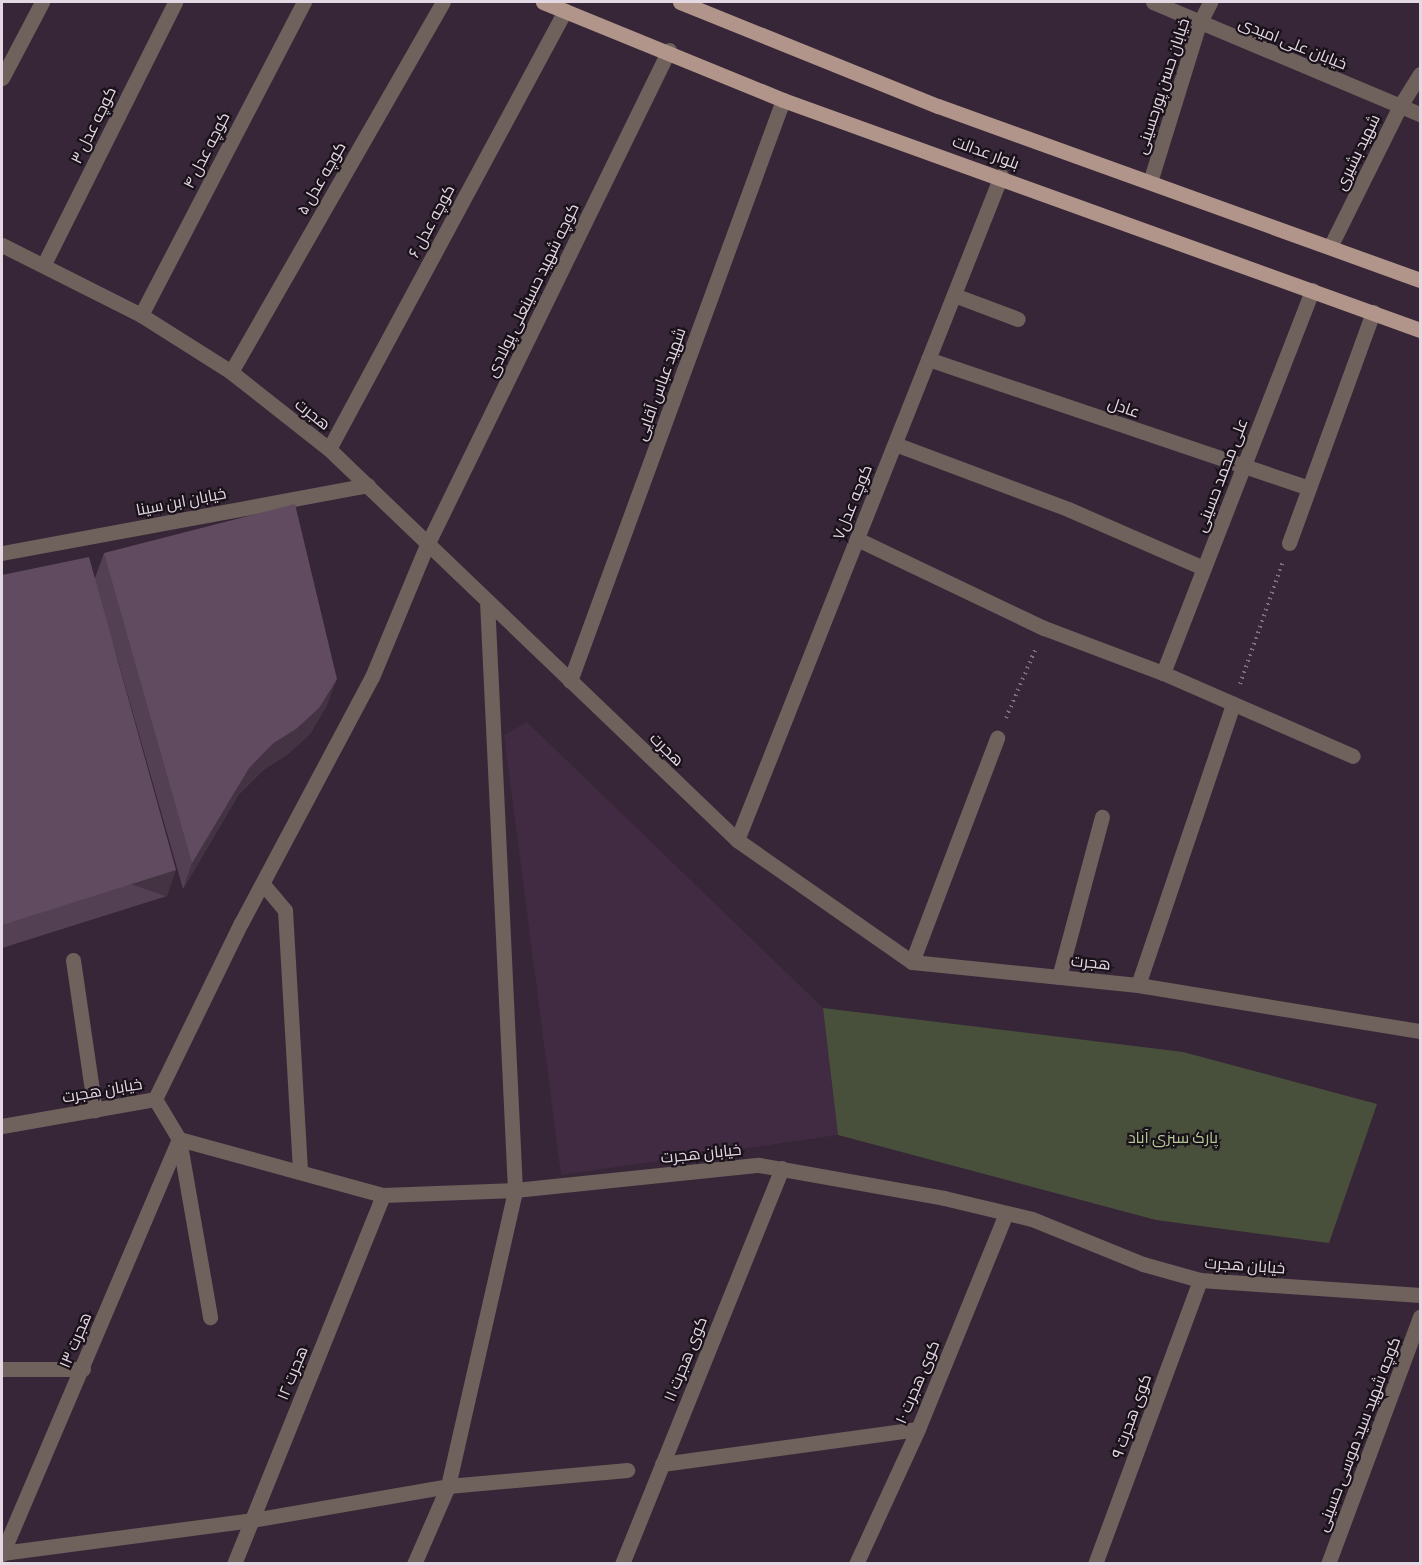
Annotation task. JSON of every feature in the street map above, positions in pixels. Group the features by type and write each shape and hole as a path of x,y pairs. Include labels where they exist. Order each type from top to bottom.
{"main road":[{"name":"بلوار عدالت","path":"543,2 669,50 783,100 1001,176 1420,330"},
{"name":"بلوار عدالت","path":"680,2 938,106 1420,279"}],"street":[{"path":"2,78 42,2"},
{"name":"کوچه عدل ۳","path":"44,264 175,2"},
{"name":"کوچه عدل ۴","path":"141,315 304,2"},
{"name":"کوچه عدل ۵","path":"231,372 443,2"},
{"name":"خیابان علی امیدی","path":"1153,2 1199,24 1420,114"},
{"name":"خیابان حسن پورحسینی","path":"1150,182 1199,24 1210,2"},
{"name":"کوچه عدل ۶","path":"329,449 565,10"},
{"name":"کوچه شهید حسینعلی پولادی","path":"155,1099 263,884 372,677 427,545 669,50"},
{"name":"شهید بشیری","path":"1330,247 1400,106 1420,74"},
{"name":"شهید عباس آقایی","path":"570,681 783,100"},
{"name":"کوچه عدل۷","path":"737,840 1001,176"},
{"name":"هجرت","path":"2,244 141,315 231,372 329,449 737,840 912,962 1138,985 1420,1031"},
{"name":"علی محمد حسینی","path":"1163,673 1312,290"},
{"path":"954,295 1018,319"},
{"path":"1289,543 1373,312"},
{"name":"عادل","path":"928,359 1309,488"},
{"path":"895,444 1068,509 1204,568"},
{"name":"خیابان ابن سینا","path":"2,553 368,485"},
{"path":"857,539 1044,627 1163,673 1353,756"},
{"path":"414,1563 448,1486 515,1190 487,601"},
{"path":"1138,985 1233,704"},
{"path":"912,962 998,738"},
{"path":"1059,977 1102,817"},
{"path":"263,884 285,910 300,1172"},
{"path":"73,960 94,1110"},
{"name":"خیابان هجرت","path":"2,1126 155,1099 179,1139 383,1195 515,1190 759,1165 1032,1219 1143,1264 1200,1280 1420,1295"},
{"path":"179,1139 210,1317"},
{"name":"هجرت ۱۳","path":"2,1554 83,1369 179,1139"},
{"name":"کوی هجرت ۱۱","path":"621,1563 782,1168"},
{"name":"هجرت ۱۲","path":"234,1563 383,1195"},
{"name":"کوی هجرت ۱۰","path":"856,1563 918,1429 1006,1213"},
{"name":"کوی هجرت ۹","path":"1095,1563 1200,1280"},
{"name":"کوچه شهید سید موسی حسینی","path":"1328,1563 1420,1317"},
{"path":"2,1369 83,1369"},
{"path":"662,1464 918,1429"},
{"path":"2,1554 252,1520 448,1486 627,1470"}],"path":[{"path":"1233,704 1289,543"},
{"path":"998,738 1044,627"}],"shaded area":[{"path":"527,722 823,1008 838,1135 561,1175 504,735"}],"green space":[{"name":"پارک سبزی آباد","path":"823,1008 1183,1052 1377,1104 1329,1243 1156,1220 838,1135"}],"building":[{"path":"295,504 337,679 319,708 296,729 272,744 249,768 192,863 104,553"},
{"path":"89,557 176,870 2,925 2,575"}]}
